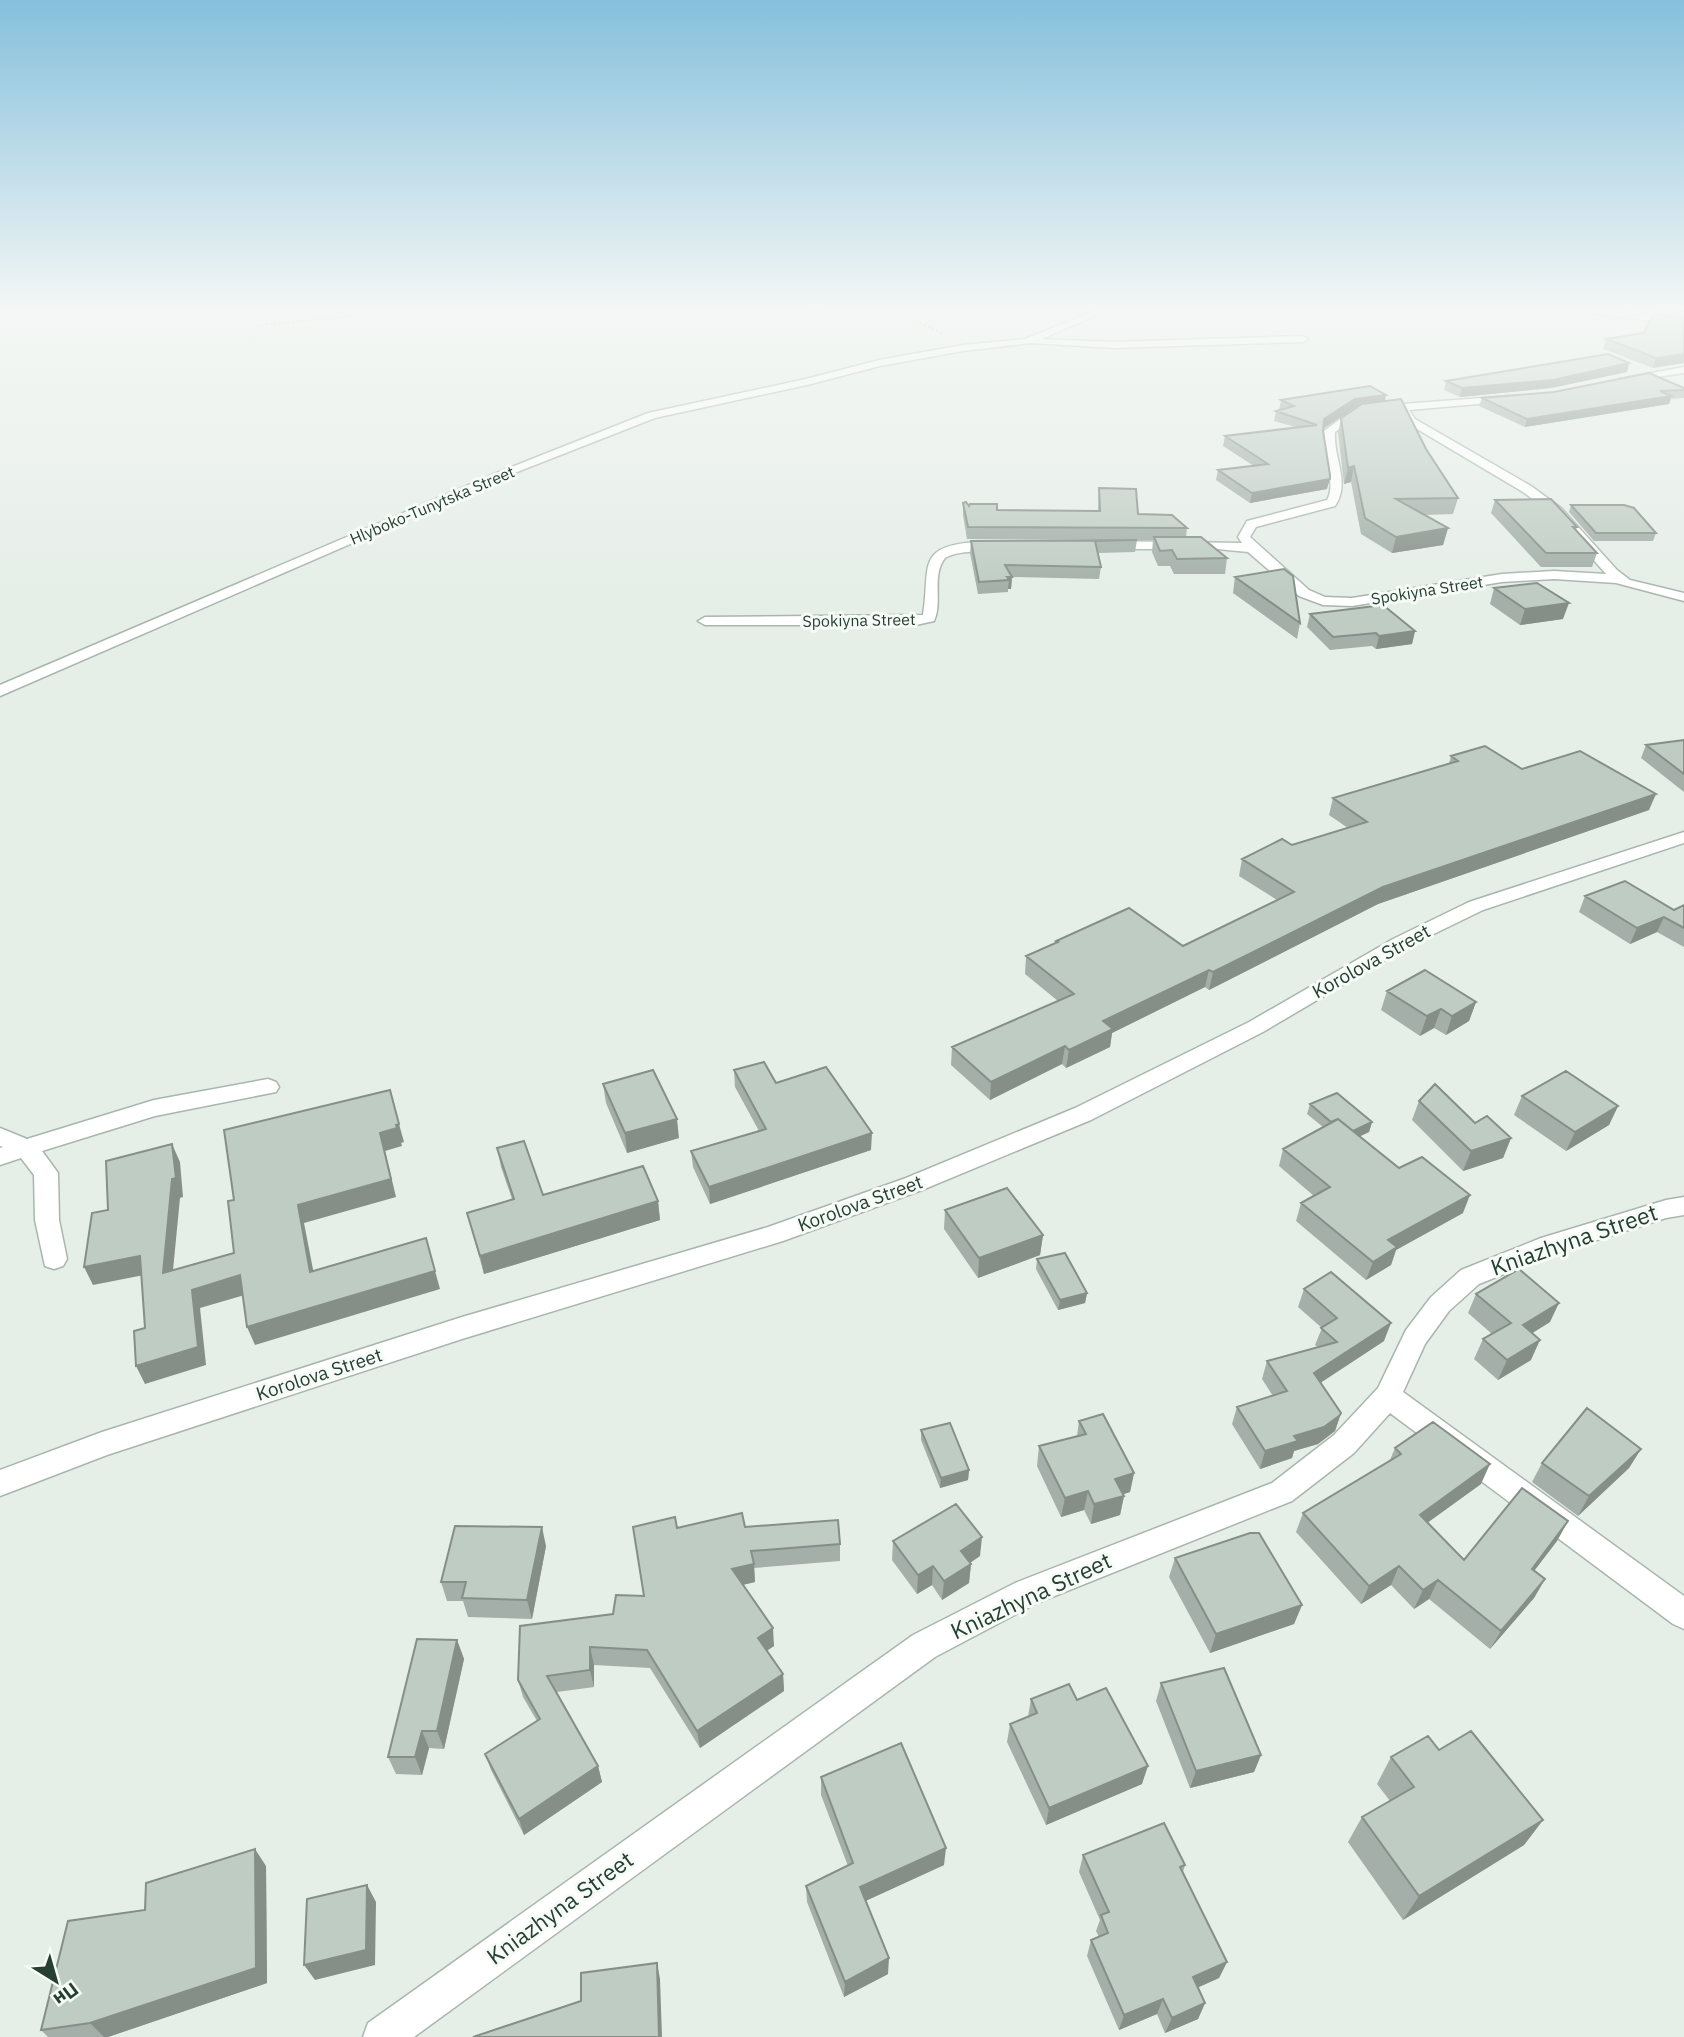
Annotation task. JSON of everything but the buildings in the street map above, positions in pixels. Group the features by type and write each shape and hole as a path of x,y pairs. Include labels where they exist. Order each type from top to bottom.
{"street":[{"name":"Hlyboko-Tunytska Street","path":"0,691 503,474 652,415 699,405"},
{"path":"1252,548 1244,537 1251,524 1331,503 1337,495 1338,481 1328,447 1330,431 1354,413 1426,405"},
{"path":"1402,407 1411,421 1444,443 1527,489 1557,511 1625,583 1684,597"},
{"path":"1098,545 1217,545 1252,548"},
{"name":"Spokiyna Street","path":"705,621 916,621 929,618 932,568 942,553 965,546 1018,546"},
{"name":"Spokiyna Street","path":"1252,548 1304,593 1323,601 1352,602 1502,578 1554,575 1620,579"},
{"name":"Korolova Street","path":"0,1483 102,1444 462,1328 774,1234 914,1184 1083,1114 1256,1027 1400,943 1476,906 1684,837"},
{"path":"0,1157 154,1108 268,1087"},
{"path":"0,1136 26,1148 46,1172 47,1220 54,1259"},
{"name":"Kniazhyna Street","path":"382,2037 924,1646 1026,1593 1282,1492 1344,1444 1388,1396 1415,1338 1440,1304 1470,1276 1550,1245 1666,1209 1684,1206"},
{"path":"1388,1396 1684,1614"}]}
